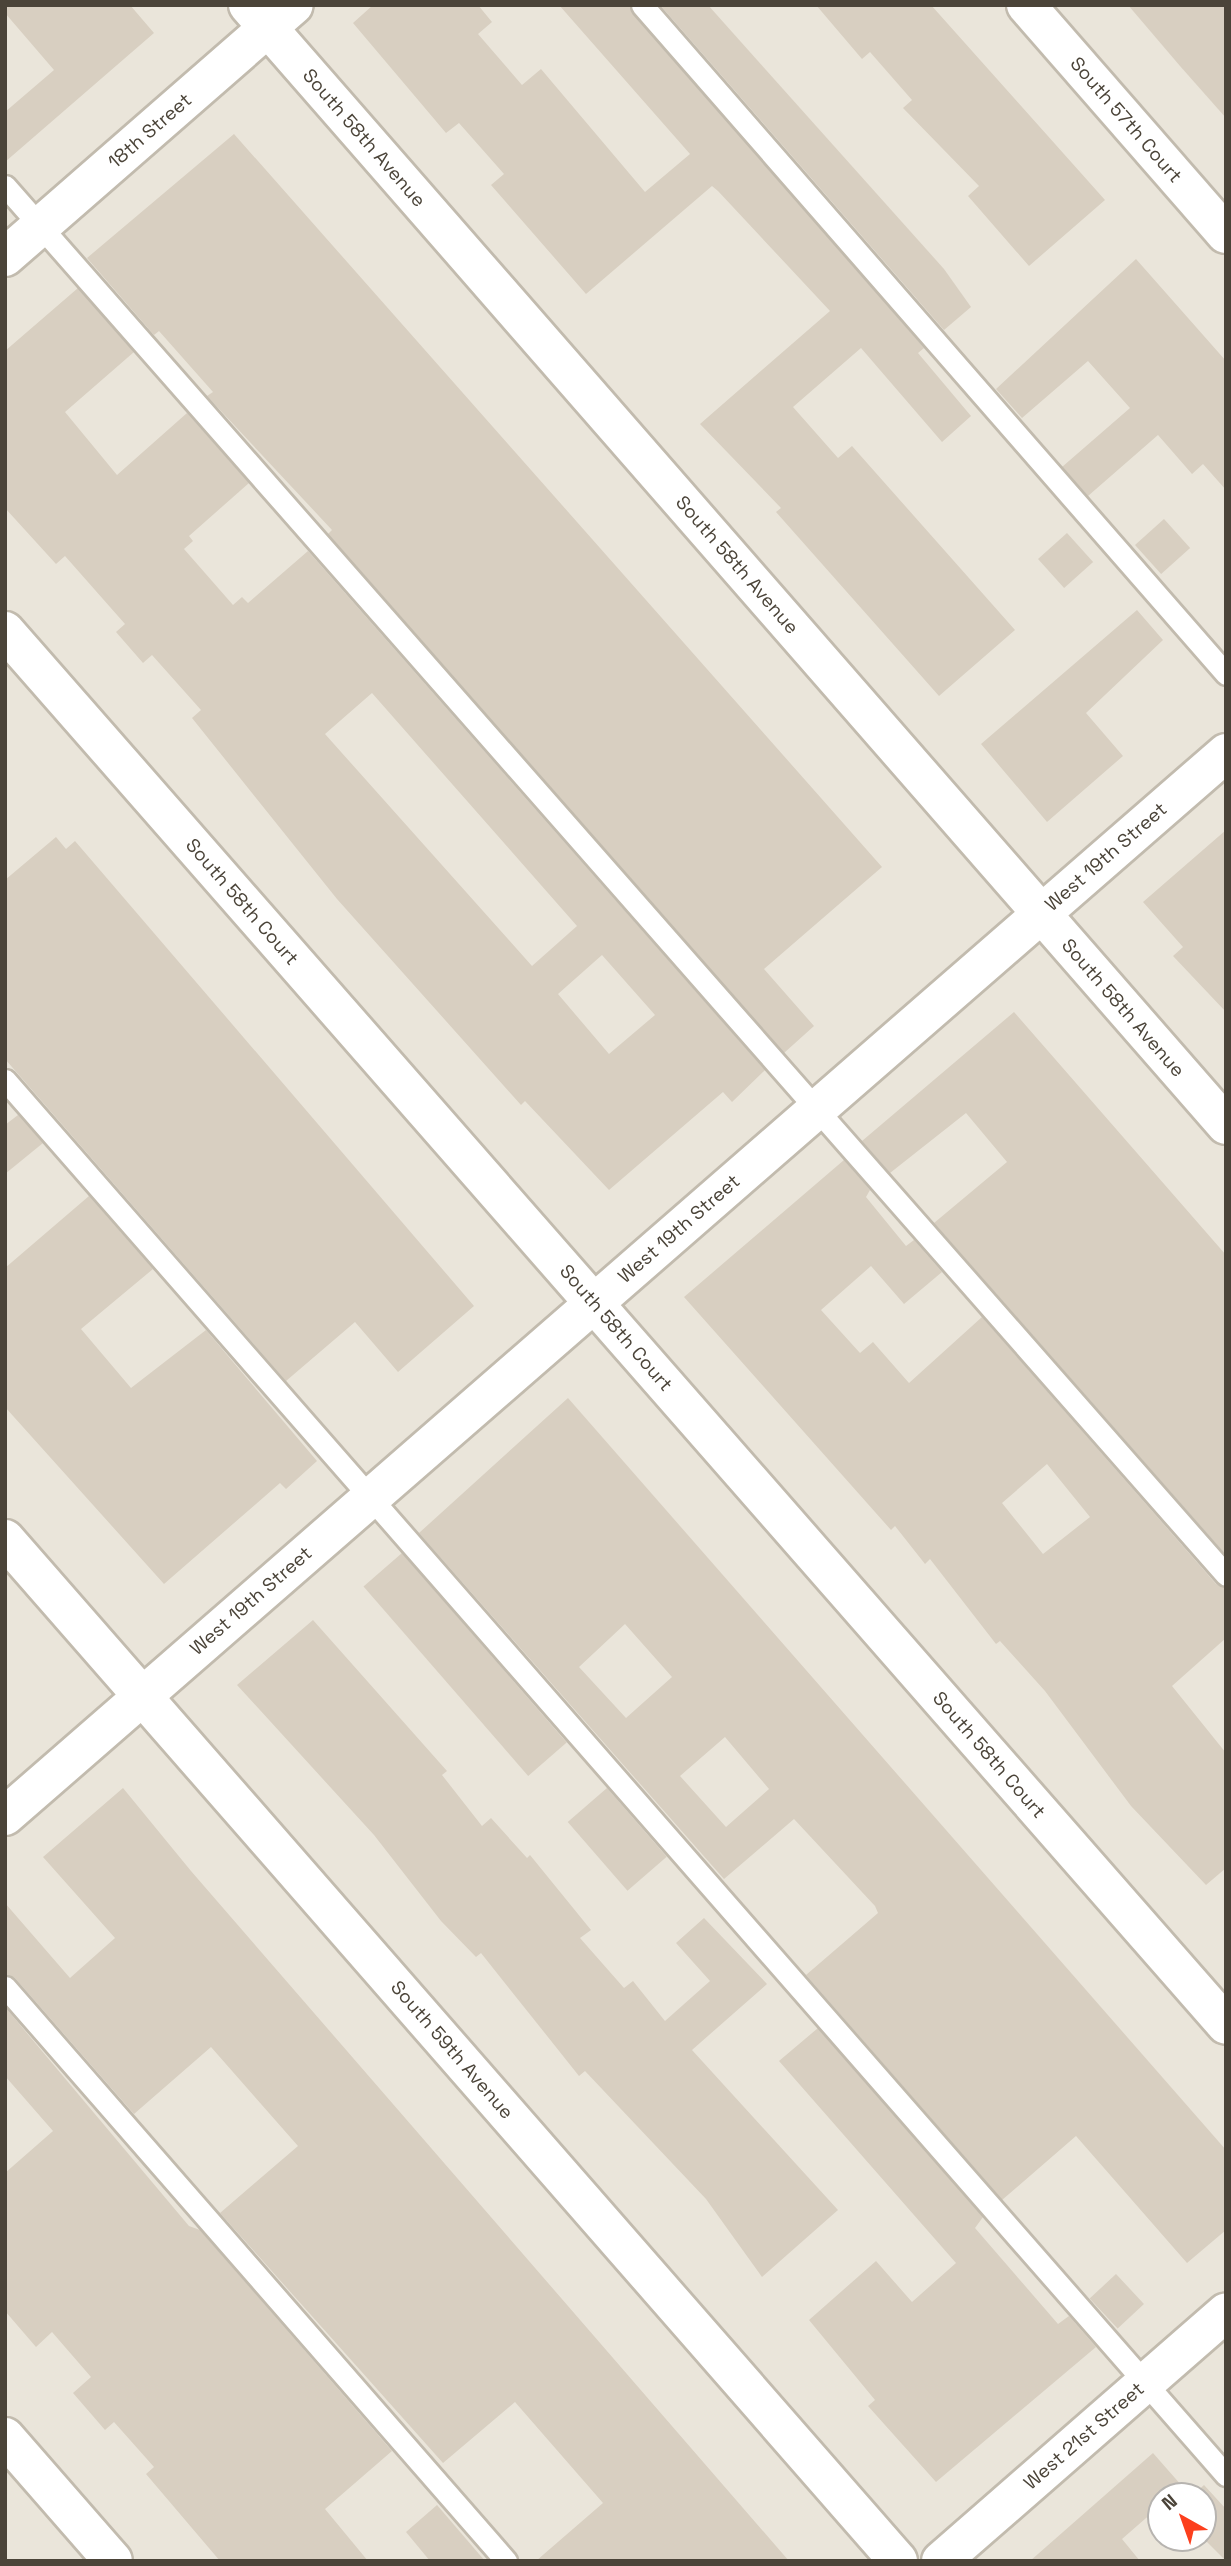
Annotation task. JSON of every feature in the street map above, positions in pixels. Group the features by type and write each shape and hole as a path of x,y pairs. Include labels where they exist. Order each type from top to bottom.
{"street":[{"name":"South 57th Court","path":"1026,5 1226,234"},
{"name":"18th Street","path":"5,257 270,13"},
{"name":"South 58th Avenue","path":"270,13 1041,914 1226,1125"},
{"name":"South 58th Court","path":"5,631 1226,2025"},
{"name":"West 19th Street","path":"5,1816 1226,753"},
{"name":"South 59th Avenue","path":"5,1539 898,2561"},
{"name":"West 21st Street","path":"941,2561 1226,2312"},
{"path":"5,2437 113,2561"}],"lane":[{"path":"642,5 1226,674"},
{"path":"5,186 1226,1575"},
{"path":"5,1080 1226,2475"},
{"path":"5,1987 506,2561"}],"shaded area":[{"path":"5,5 1226,5 1226,2561 5,2561"}],"building":[{"path":"5,5 130,5 154,33 5,162 5,112 54,70 5,13"},
{"path":"373,5 478,5 492,22 478,34 522,85 541,69 645,192 690,154 559,5 629,5 924,348 918,353 971,416 942,442 861,348 793,407 838,458 852,446 1015,630 939,696 776,512 781,508 700,424 830,311 718,191 712,186 586,294 491,185 504,174 459,123 446,133 353,23"},
{"path":"660,5 708,5 944,269 971,307 944,330"},
{"path":"816,5 931,5 1105,200 1029,266 968,196 979,186 903,108 912,100 870,52 862,59"},
{"path":"1128,5 1226,5 1226,118 1180,66"},
{"path":"234,134 882,867 764,969 814,1026 784,1053 328,534 332,530 207,396 213,392 159,331 154,335 87,258"},
{"path":"1136,259 1226,361 1226,490 1203,464 1192,474 1158,435 1088,496 1062,467 1130,408 1088,361 1022,418 996,389"},
{"path":"78,288 134,352 65,412 117,475 187,413 249,483 189,536 193,541 184,549 233,605 242,597 248,603 308,551 765,1070 732,1102 723,1092 609,1190 525,1101 521,1105 337,899 192,718 201,710 152,655 143,663 116,632 125,624 65,556 56,564 5,508 5,351","holes":["372,693 577,926 532,966 325,734","602,955 655,1015 609,1054 558,994"]},
{"path":"1164,519 1190,548 1161,574 1135,545"},
{"path":"1067,533 1093,562 1064,588 1038,559"},
{"path":"1137,610 1163,640 1086,713 1123,756 1047,822 981,744"},
{"path":"1226,830 1226,1012 1173,956 1183,947 1143,902"},
{"path":"56,837 66,849 75,841 474,1306 398,1372 355,1322 286,1381 5,1059 5,880"},
{"path":"1014,1012 1226,1255 1226,1555 934,1223 1007,1162 966,1113 890,1173 862,1141"},
{"path":"18,1115 43,1143 5,1174 5,1125"},
{"path":"844,1160 870,1190 866,1197 906,1246 914,1240 942,1272 904,1304 871,1266 821,1310 860,1353 873,1342 909,1383 982,1317 1216,1584 1226,1588 1226,1638 1172,1686 1226,1753 1226,1868 1206,1885 1131,1806 1045,1691 1000,1641 996,1644 930,1559 925,1564 895,1526 891,1530 684,1297","holes":["1047,1464 1090,1517 1043,1554 1002,1503"]},
{"path":"89,1196 153,1269 81,1329 131,1388 206,1330 317,1461 286,1489 280,1483 164,1584 5,1407 5,1268"},
{"path":"568,1398 1226,2150 1226,2230 1187,2263 1076,2136 1002,2200 806,1975 878,1913 875,1906 794,1819 724,1879 419,1533","holes":["625,1624 672,1677 626,1718 579,1667","725,1737 769,1789 726,1827 680,1776"]},
{"path":"402,1553 567,1742 528,1776 364,1586"},
{"path":"313,1620 447,1771 442,1775 482,1826 491,1818 527,1858 530,1855 591,1930 580,1938 624,1988 633,1981 665,2021 710,1981 676,1943 704,1918 767,1984 692,2050 838,2210 762,2277 706,2199 585,2071 579,2076 481,1953 476,1957 441,1921 374,1835 237,1685"},
{"path":"123,1788 191,1871 789,2561 536,2561 603,2503 515,2402 443,2463 220,2213 298,2146 211,2047 134,2114 15,1978 5,1974 5,1903 70,1978 115,1938 43,1857"},
{"path":"607,1788 667,1857 627,1891 568,1822"},
{"path":"5,2007 189,2226 200,2230 392,2451 325,2509 368,2561 220,2561 146,2474 154,2467 114,2422 105,2430 73,2393 91,2377 52,2332 36,2347 5,2311 5,2173 53,2131 5,2076"},
{"path":"818,2028 983,2217 975,2228 1058,2324 1069,2316 1096,2347 936,2482 868,2406 875,2400 809,2320 876,2261 912,2302 956,2263 779,2061"},
{"path":"1116,2274 1144,2304 1118,2329 1090,2299"},
{"path":"1153,2453 1178,2482 1147,2482 1147,2517 1122,2539 1140,2561 1030,2561"},
{"path":"1217,2499 1226,2509 1226,2561 1217,2552"},
{"path":"437,2505 485,2561 430,2561 406,2532"}]}
